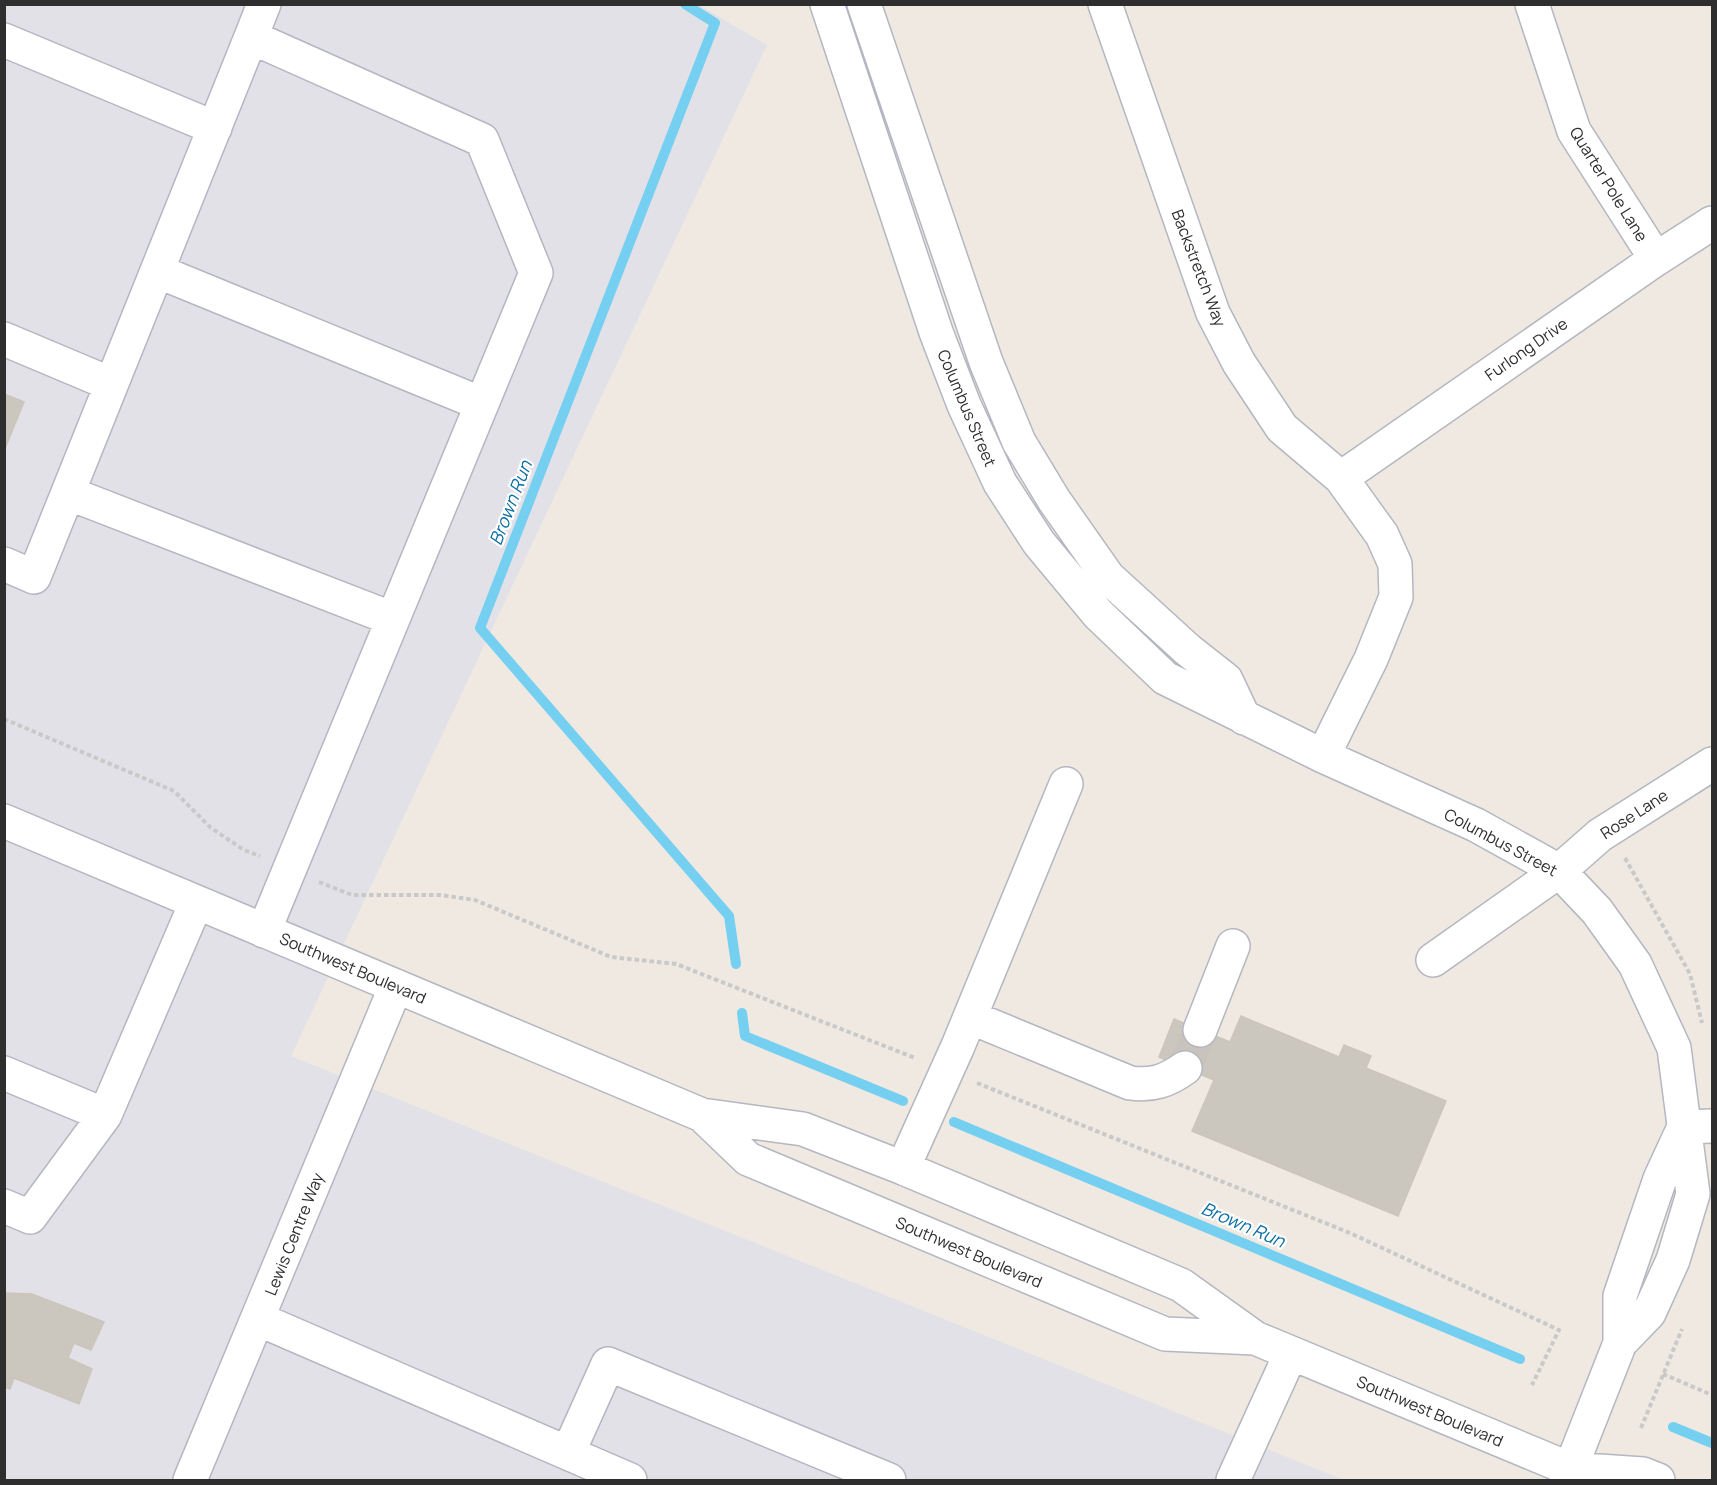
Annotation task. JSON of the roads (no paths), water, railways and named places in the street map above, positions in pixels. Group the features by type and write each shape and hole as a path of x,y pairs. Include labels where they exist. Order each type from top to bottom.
{"street":[{"path":"4,564 34,577 264,4"},
{"name":"Columbus Street","path":"827,4 936,332 964,405 1000,483 1039,543 1098,614 1165,678 1323,756 1476,825 1559,871 1597,910 1635,964 1674,1048 1698,1127 1660,1179 1620,1296 1620,1343 1573,1477"},
{"name":"Columbus Street","path":"864,4 986,362 1019,442 1053,500 1108,577 1188,650 1226,680 1244,718"},
{"name":"Backstretch Way","path":"1105,4 1213,313 1239,363 1282,428 1341,478 1382,535 1395,564 1396,597 1371,659 1323,756"},
{"name":"Quarter Pole Lane","path":"1532,4 1574,131 1656,259"},
{"path":"251,37 482,140 536,273 264,930"},
{"path":"4,40 214,128"},
{"name":"Furlong Drive","path":"1341,478 1656,259 1713,223"},
{"path":"157,271 482,404"},
{"path":"4,339 111,384"},
{"path":"68,493 393,619"},
{"name":"Rose Lane","path":"1433,960 1559,871 1600,835 1713,764"},
{"path":"903,1168 970,1017 1066,784"},
{"name":"Southwest Boulevard","path":"4,821 702,1115 803,1129 903,1168 1180,1285 1255,1338 1573,1477 1643,1474 1658,1480"},
{"path":"4,1206 30,1217 105,1115 196,903"},
{"path":"1200,1030 1233,946"},
{"name":"Lewis Centre Way","path":"190,1480 396,986"},
{"path":"970,1017 1130,1083 1145,1085 1162,1082 1185,1068"},
{"path":"4,1072 105,1115"},
{"name":"Southwest Boulevard","path":"702,1115 748,1159 1165,1334 1255,1338"},
{"path":"258,1319 630,1480"},
{"path":"1233,1480 1291,1353"},
{"path":"568,1453 608,1364 889,1480"}],"waterway":[{"name":"Brown Run","path":"685,4 715,23 480,628 729,916 736,964"},
{"name":"Brown Run","path":"742,1013 745,1036 903,1101"},
{"name":"Brown Run","path":"954,1122 1520,1359"},
{"name":"Brown Run","path":"1673,1427 1712,1443"}],"tunnel":[{"path":"1185,1068 1200,1030"}]}
